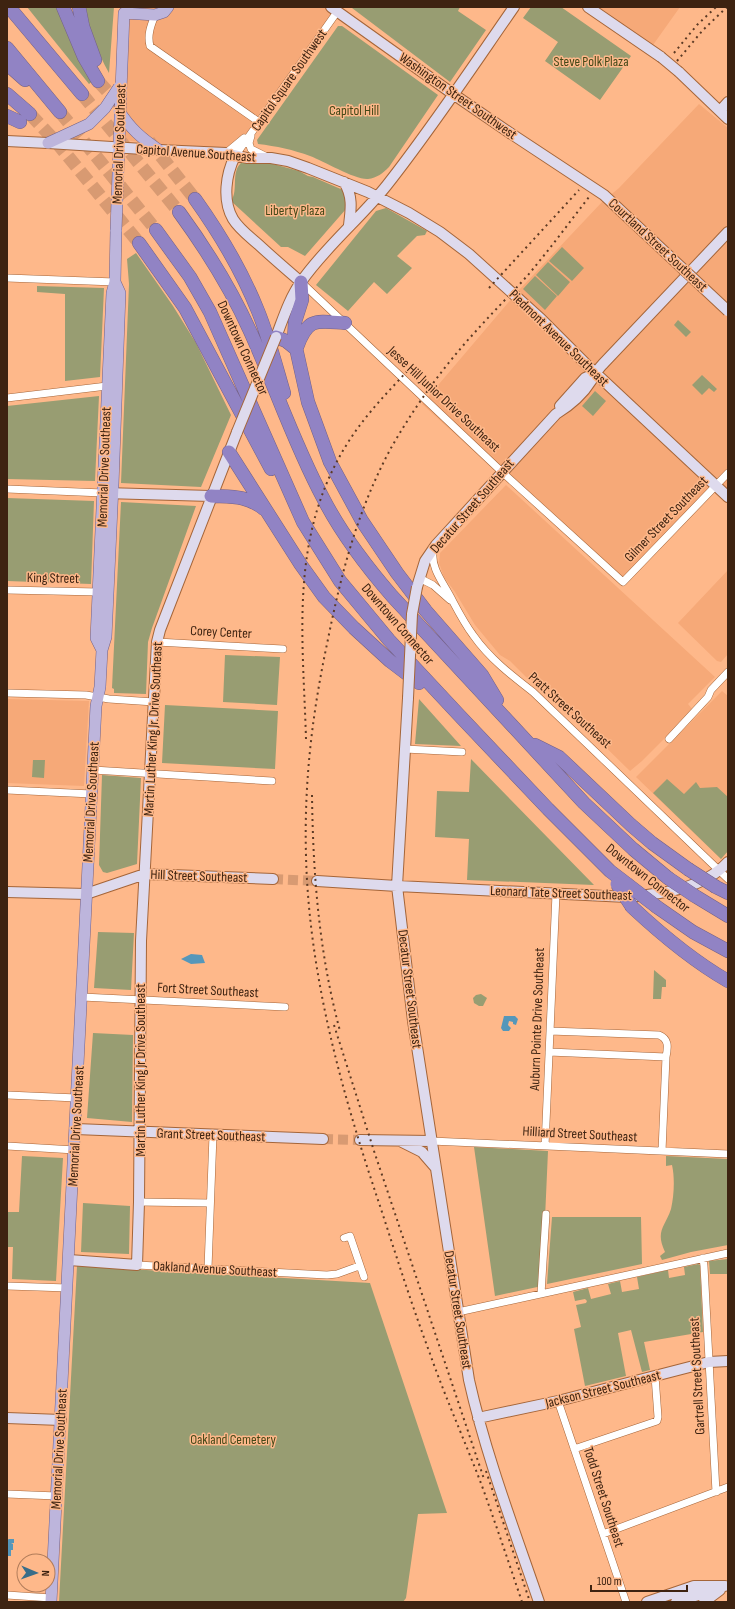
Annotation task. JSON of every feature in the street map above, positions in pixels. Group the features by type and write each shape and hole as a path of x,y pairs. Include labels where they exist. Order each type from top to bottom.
{"highway":[{"path":"9,7 82,94"},
{"path":"13,7 31,32"},
{"path":"63,7 84,57 101,79 87,40 79,7"},
{"path":"7,48 60,112 7,64"},
{"path":"7,94 30,114"},
{"path":"7,116 20,122"},
{"path":"195,199 235,263 259,312 298,439 312,476"},
{"name":"Downtown Connector","path":"179,212 199,239 234,299 252,336 312,476 335,519 378,580 557,774 607,825 639,855 668,878 728,916"},
{"name":"Downtown Connector","path":"156,230 190,277 210,312 303,522 330,565 359,604 389,640 458,714 622,884 693,932 728,951"},
{"path":"139,243 185,308 208,349 263,456 303,522"},
{"path":"301,282 302,300 294,328 296,349 308,402 322,443 335,473 362,521 397,573 426,611 482,675 514,726"},
{"path":"296,349 304,331 310,324 324,321 345,323"},
{"path":"278,337 296,349"},
{"path":"229,452 315,586 333,607 390,661 458,714"},
{"path":"211,496 244,498 252,500 267,511"},
{"path":"529,742 559,757 631,826 688,869 722,890"},
{"path":"622,884 632,907 694,959 728,981"}],"main road":[{"path":"124,10 155,15 164,12 168,7"},
{"path":"229,452 278,337 293,296 301,282 349,225 378,196 409,156 514,7"},
{"path":"588,7 661,57 680,72 728,119"},
{"name":"Washington Street Southwest","path":"336,9 453,94 510,133 587,182"},
{"name":"Memorial Drive Southeast","path":"51,1600 97,697 100,687 102,650 106,637 108,493 107,386 112,293 115,282 119,111 124,10"},
{"path":"48,143 89,124 104,108 120,87"},
{"path":"720,111 728,102"},
{"path":"119,111 129,127 142,139 163,151"},
{"name":"Capitol Avenue Southeast","path":"7,141 231,154 247,158 271,158 299,164 378,196"},
{"name":"Capitol Square Southwest","path":"231,154 226,189 228,204 233,218 245,233 301,282"},
{"path":"344,182 349,190 351,201 349,225"},
{"name":"Courtland Street Southeast","path":"587,182 632,220 728,311"},
{"name":"Piedmont Avenue Southeast","path":"378,196 410,213 440,232 469,254 541,319 728,497"},
{"name":"Decatur Street Southeast","path":"539,1602 478,1418 469,1380 413,1020 397,886 412,614 418,582 425,561 433,548 556,414 562,403 585,378 596,373 728,232"},
{"name":"Memorial Drive Southeast","path":"102,650 96,638 98,592 108,493 120,293 115,282"},
{"name":"Martin Luther King Jr. Drive Southeast","path":"145,874 157,642 160,630 229,452"},
{"path":"108,493 211,496"},
{"path":"721,870 728,862"},
{"name":"Leonard Tate Street Southeast","path":"397,886 627,896 654,894 686,887 721,870"},
{"name":"Hill Street Southeast","path":"7,892 86,894 145,874 273,879"},
{"name":"Martin Luther King Jr Drive Southeast","path":"137,1265 139,1202 140,1000 145,874"},
{"path":"317,880 397,886"},
{"name":"Grant Street Southeast","path":"76,1129 323,1139"},
{"path":"360,1140 431,1140"},
{"path":"397,1140 422,1152 435,1167"},
{"name":"Oakland Avenue Southeast","path":"69,1260 137,1265"},
{"name":"Jackson Street Southeast","path":"478,1418 558,1401 709,1362 728,1361"},
{"path":"7,1418 61,1420"},
{"path":"647,1602 694,1586 726,1586"},
{"path":"708,1601 726,1586"},
{"path":"676,1602 726,1586"}],"street":[{"name":"Capitol Square Southwest","path":"231,154 252,132 336,9"},
{"path":"155,15 150,27 148,40 150,46 259,122"},
{"path":"252,132 249,143 251,149 271,158"},
{"path":"7,278 115,282"},
{"name":"Jesse Hill Junior Drive Southeast","path":"301,282 502,472 623,582"},
{"path":"7,398 107,386"},
{"name":"Gilmer Street Southeast","path":"623,582 728,473"},
{"path":"7,489 108,493"},
{"name":"Pratt Street Southeast","path":"433,548 432,557 434,567 455,606 474,636 499,664 533,692 721,870 728,879"},
{"path":"418,582 433,585 455,606"},
{"name":"King Street","path":"7,590 98,592"},
{"name":"Corey Center","path":"157,642 283,649"},
{"path":"669,739 708,697 711,690 727,676"},
{"path":"7,693 86,695 108,699 154,702"},
{"path":"405,749 462,752"},
{"path":"93,770 272,781"},
{"path":"7,790 92,794"},
{"name":"Auburn Pointe Drive Southeast","path":"544,1146 556,894"},
{"name":"Fort Street Southeast","path":"82,997 285,1007"},
{"path":"550,1031 659,1035 663,1037 667,1042 662,1151"},
{"path":"549,1052 666,1057"},
{"path":"7,1095 77,1098"},
{"path":"208,1268 213,1135"},
{"name":"Hilliard Street Southeast","path":"431,1140 728,1154"},
{"path":"7,1146 75,1150"},
{"path":"139,1202 210,1203"},
{"path":"541,1294 546,1214"},
{"path":"344,1238 350,1236 364,1277"},
{"path":"458,1312 728,1253"},
{"name":"Gartrell Street Southeast","path":"703,1258 716,1492"},
{"name":"Oakland Avenue Southeast","path":"137,1265 203,1270 208,1268 327,1275 337,1274 360,1266"},
{"path":"7,1286 68,1288"},
{"path":"574,1449 656,1421 658,1417 655,1376"},
{"name":"Todd Street Southeast","path":"558,1401 626,1602"},
{"path":"603,1534 728,1487"},
{"path":"7,1494 57,1496"},
{"path":"7,1595 51,1600"}],"shaded area":[{"path":"128,7 331,7 337,12 235,156 125,140"},
{"path":"596,7 680,7 653,45"},
{"path":"699,104 728,128 728,500 712,486 621,585 422,404 519,290 602,202 619,188"},
{"path":"506,485 715,677 688,704 693,710 630,771 544,687 526,677 510,661 500,655 475,625 444,577 439,563 440,553"},
{"path":"728,570 728,654 721,662 717,661 678,623"},
{"path":"722,691 728,696 728,851 721,859 636,777"},
{"path":"7,699 89,701 84,786 7,783"}],"green space":[{"path":"27,7 58,7 94,80 89,84"},
{"path":"84,7 114,7 109,73 94,41"},
{"path":"460,7 458,11 486,30 450,82 352,8"},
{"name":"Steve Polk Plaza","path":"531,7 561,7 631,56 600,100 545,61 558,42 523,18"},
{"name":"Capitol Hill","path":"338,26 342,26 438,95 389,167 374,178 362,179 355,177 316,158 278,147 258,144 257,140"},
{"name":"Liberty Plaza","path":"242,162 262,162 299,171 343,190 347,198 346,209 305,256 288,247 281,247 231,201 234,192 236,171"},
{"path":"386,208 427,231 425,235 417,236 397,256 412,268 387,294 374,282 348,311 316,285 376,211"},
{"path":"562,247 584,268 572,281 549,261"},
{"path":"136,253 173,306 196,343 231,415 201,487 121,483 129,284 127,259"},
{"path":"548,262 570,282 558,296 536,275"},
{"path":"535,276 557,296 545,310 523,289"},
{"path":"37,286 104,288 100,377 65,381 65,294 37,292"},
{"path":"678,320 691,332 686,337 674,325"},
{"path":"702,375 717,389 714,392 709,388 702,395 692,385"},
{"path":"595,391 606,401 593,416 582,406"},
{"path":"99,396 95,481 7,479 7,406"},
{"path":"7,498 94,501 91,584 7,581"},
{"path":"121,502 196,506 148,642 146,694 114,693 114,689 112,688"},
{"path":"225,655 280,657 277,705 223,702"},
{"path":"419,699 461,746 415,744"},
{"path":"165,705 278,711 275,769 162,763"},
{"path":"471,759 594,885 467,880 469,839 435,837 437,791 469,792"},
{"path":"33,760 45,760 44,778 32,777"},
{"path":"102,775 141,778 137,864 107,873 103,872 99,865"},
{"path":"667,779 684,794 696,782 700,788 717,787 728,797 728,851 721,859 653,793"},
{"path":"98,932 134,933 131,990 94,988"},
{"path":"654,970 666,980 666,987 662,987 661,999 653,999"},
{"path":"481,994 487,998 483,1006 479,1006 474,1003 473,998 476,995"},
{"path":"93,1033 133,1035 132,1122 87,1118"},
{"path":"474,1147 548,1151 542,1286 495,1296"},
{"path":"22,1156 63,1158 56,1281 12,1279 13,1247 7,1247 7,1212 19,1212"},
{"path":"666,1156 728,1159 728,1245 691,1252 662,1260 660,1256 665,1252 662,1245 661,1234 671,1209 674,1187 672,1165 666,1166"},
{"path":"83,1203 130,1206 129,1254 81,1252"},
{"path":"552,1217 641,1217 642,1264 547,1284"},
{"path":"728,1259 728,1274 710,1274 709,1261"},
{"path":"698,1264 700,1265 703,1332 644,1342 650,1370 642,1372 631,1330 618,1333 626,1376 585,1386 574,1329 581,1327 576,1305 586,1303 587,1301 585,1299 575,1301 573,1292 588,1288 591,1299 611,1294 608,1284 620,1281 622,1292 639,1289 637,1277 668,1270 669,1278 685,1275 684,1267"},
{"name":"Oakland Cemetery","path":"77,1266 370,1283 447,1513 418,1514 406,1598 403,1602 59,1602"}],"water":[{"path":"191,954 202,955 205,963 191,964 181,959"},
{"path":"504,1016 515,1016 518,1019 516,1025 509,1021 508,1025 511,1028 509,1031 503,1031 501,1028"},
{"path":"14,1539 14,1543 11,1543 13,1544 13,1550 11,1550 11,1556 7,1556 7,1540"}],"tunnel":[{"path":"98,81 120,105"},
{"path":"82,94 179,212"},
{"path":"60,112 156,230"},
{"path":"30,114 57,143 139,243"},
{"path":"149,141 195,199"},
{"path":"273,879 317,881"},
{"path":"323,1139 360,1140"}],"railway":[{"path":"674,53 697,25 716,7"},
{"path":"677,61 703,30 727,7"},
{"path":"489,288 579,190"},
{"path":"522,1602 482,1486 416,1315 366,1163 341,1077 330,1034 313,945 308,901 306,802 313,723 332,618 344,568 352,543 379,472 391,448 430,387 476,331 528,275 589,197"},
{"path":"306,739 302,624 308,551 316,515 328,479 354,433 369,413 411,367"},
{"path":"312,795 318,914 327,972 340,1031"},
{"path":"334,1025 374,1151 484,1479"},
{"path":"486,1471 530,1602"}]}
